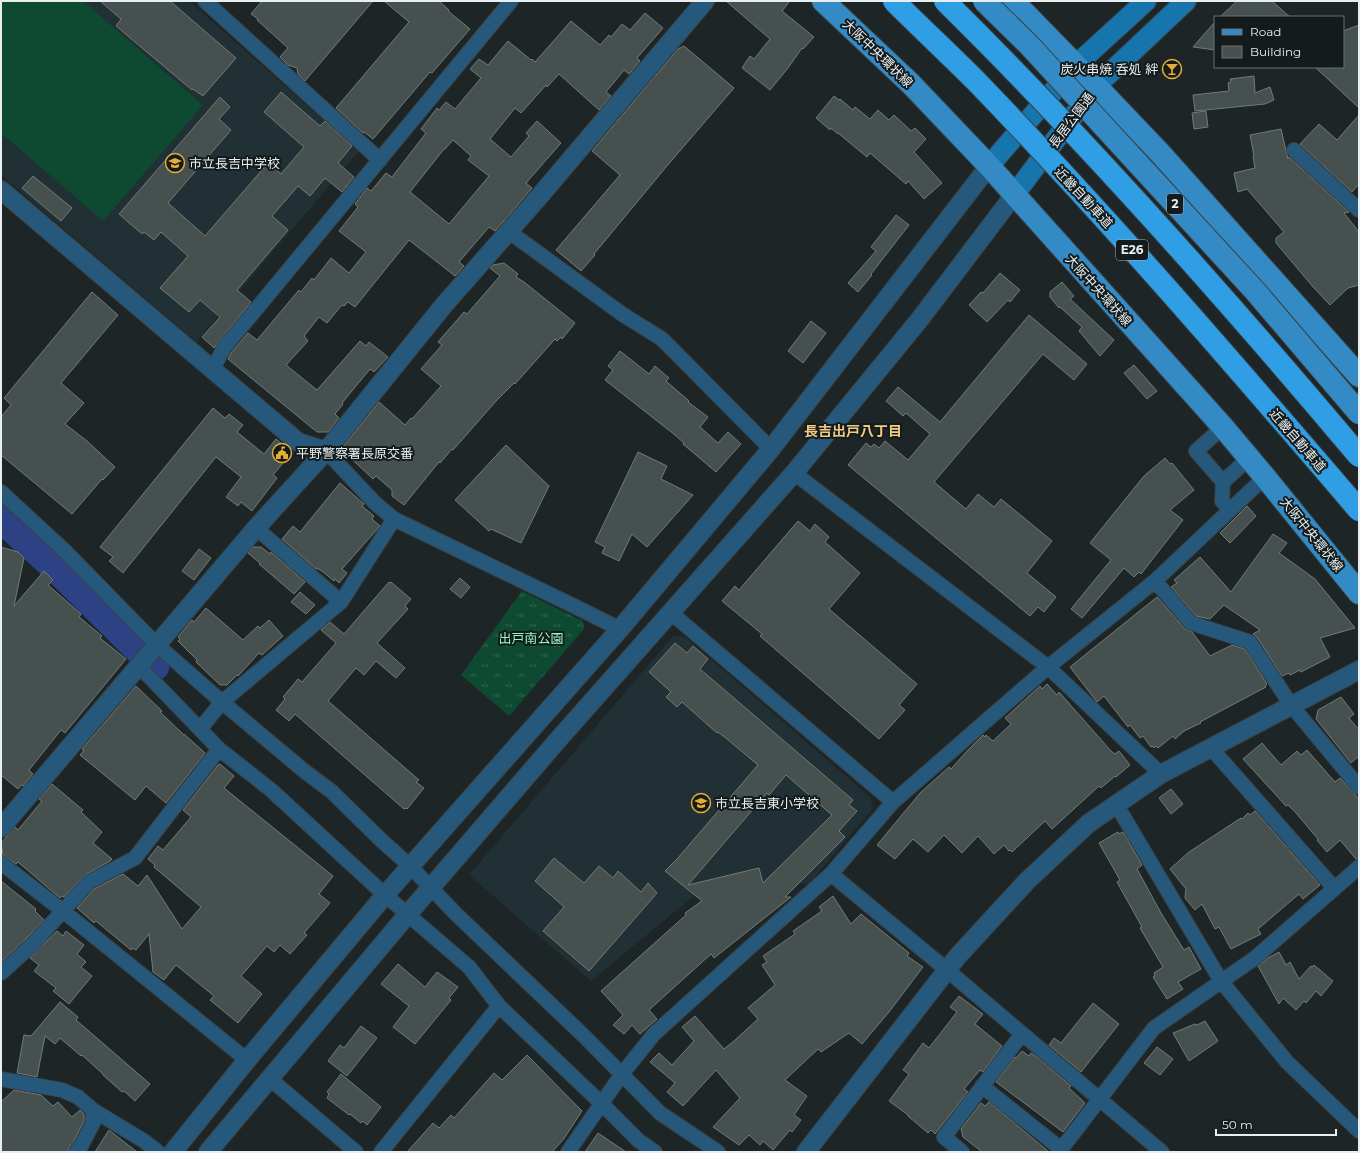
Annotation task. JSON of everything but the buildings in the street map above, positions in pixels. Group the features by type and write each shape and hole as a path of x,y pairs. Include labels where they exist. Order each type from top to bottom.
{"highway":[{"name":"近畿自動車道","path":"894,1 974,80 1074,185 1171,293 1359,510"},
{"name":"E26","path":"945,1 999,54 1140,205 1280,363 1359,456"}],"main road":[{"name":"大阪中央環状線","path":"823,1 911,84 989,166 1250,458 1359,593"},
{"name":"2","path":"984,1 1029,45 1250,285 1359,413"},
{"name":"2","path":"1013,1 1160,153 1359,376"},
{"path":"989,166 1076,65 1146,1"},
{"name":"長居公園通","path":"1014,195 1096,86 1186,1"}],"street":[{"path":"205,1 380,160"},
{"path":"212,370 224,348 511,1"},
{"path":"1,828 256,528 326,451 444,305 705,1"},
{"path":"1294,150 1358,208"},
{"path":"173,1152 247,1060 385,895 620,629 771,449 989,166"},
{"path":"1,190 298,442 326,451 375,503 394,519 620,629"},
{"path":"215,1149 269,1078 431,887 670,612 794,473 920,319 1014,195"},
{"path":"508,231 622,314 662,339 771,449"},
{"path":"1223,427 1196,451 1223,482 1222,501 1230,510"},
{"path":"1223,482 1250,458"},
{"path":"794,473 1048,667 1161,774"},
{"path":"568,1152 622,1074 654,1034 831,874 893,802 1048,667 1155,581 1265,477"},
{"path":"1,492 66,552 156,644 222,702 303,770 331,791 410,866 456,914 660,1112 718,1152"},
{"path":"200,729 222,702 341,602 394,519"},
{"path":"256,528 341,602"},
{"path":"1155,581 1191,623 1250,642 1291,705 1359,787"},
{"path":"670,612 893,802"},
{"path":"138,665 219,749 271,790 385,895 469,967 499,1006 639,1141 655,1152"},
{"path":"806,1152 957,957 1027,881 1089,823 1161,774 1359,670"},
{"path":"1211,748 1334,888"},
{"path":"1,973 32,944 89,882 134,858 219,749"},
{"path":"1116,804 1221,981 1288,1062 1359,1131"},
{"path":"1,863 63,911 247,1060"},
{"path":"982,1086 1060,1150 1154,1028 1255,958 1359,867"},
{"path":"831,874 1162,1152"},
{"path":"381,1152 499,1006"},
{"path":"962,1152 944,1137 1022,1034"},
{"path":"269,1078 356,1152"},
{"path":"1,1079 62,1090 78,1097 93,1110 144,1141 158,1152"},
{"path":"76,1152 81,1146 93,1122 93,1110"}],"shaded area":[{"name":"市立長吉中学校","path":"1,1 189,1 359,151 196,342 1,175"},
{"name":"市立長吉東小学校","path":"674,635 685,637 870,797 873,808 809,884 762,881 701,890 591,981 469,875"}],"green space":[{"path":"1,1 83,1 203,105 103,221 1,133"},
{"name":"出戸南公園","path":"522,591 583,621 584,629 509,716 461,675"}],"waterway":[{"path":"1,518 59,571 155,666"}],"place":[{"name":"炭火串焼 呑処 絆","path":"1172,69"},
{"name":"市立長吉中学校","path":"175,163"},
{"name":"平野警察署長原交番","path":"282,453"},
{"name":"市立長吉東小学校","path":"701,803"}],"district":[{"name":"長吉出戸八丁目","path":"853,431"}]}
